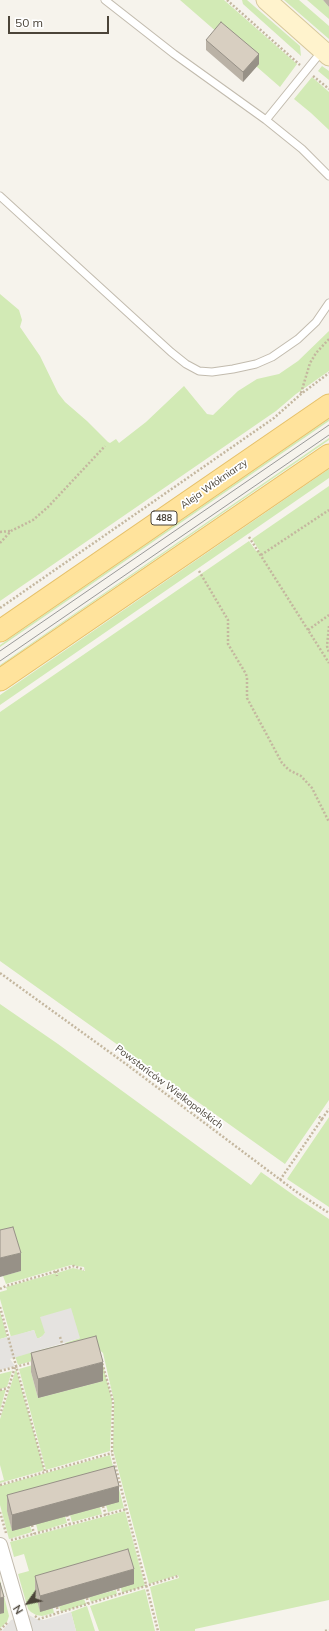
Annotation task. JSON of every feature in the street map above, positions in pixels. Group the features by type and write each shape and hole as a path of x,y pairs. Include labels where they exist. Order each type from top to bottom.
{"main road":[{"path":"266,0 326,54"},
{"name":"Aleja Włókniarzy","path":"0,631 329,405"},
{"path":"0,680 329,455"}],"street":[{"path":"4,1543 25,1631"}],"lane":[{"path":"105,0 174,54 266,120 302,150 329,176"},
{"path":"266,120 306,70 326,54"},
{"path":"0,196 171,352 186,364 199,371 212,372 233,369 256,364 272,357 303,335 316,322 329,303"}],"path":[{"path":"227,0 329,89"},
{"path":"301,394 310,362 329,339"},
{"path":"0,608 274,418 301,394 329,373"},
{"path":"0,543 11,531 33,520 48,507 105,446"},
{"path":"261,555 329,510"},
{"path":"0,532 11,531"},
{"path":"249,537 329,663"},
{"path":"199,571 228,620 228,644 247,678 246,698 282,763 289,770 301,776 312,788 329,822"},
{"path":"308,630 329,616"},
{"path":"329,626 327,646 329,653"},
{"name":"Powstańców Wielkopolskich","path":"0,973 126,1064 280,1180 329,1213"},
{"path":"280,1180 329,1109"},
{"path":"318,1116 322,1119"},
{"path":"0,1289 74,1266 84,1270"},
{"path":"56,1271 57,1276"},
{"path":"0,1307 45,1472"},
{"path":"60,1337 64,1349"},
{"path":"95,1347 101,1354 113,1401 112,1452 158,1631"},
{"path":"0,1372 38,1361"},
{"path":"0,1415 16,1367"},
{"path":"0,1390 8,1388"},
{"path":"0,1485 112,1452"},
{"path":"103,1506 106,1515"},
{"path":"4,1543 126,1509"},
{"path":"68,1515 70,1525"},
{"path":"32,1525 34,1534"},
{"path":"39,1619 147,1587 178,1576"},
{"path":"118,1589 120,1595"},
{"path":"87,1598 88,1604"},
{"path":"57,1607 58,1613"},
{"path":"325,1631 329,1630"}],"green space":[{"path":"180,0 224,0 297,64 280,87"},
{"path":"242,0 247,0 300,46 301,56 243,4"},
{"path":"284,0 299,0 329,26 329,39"},
{"path":"307,0 323,0 329,7 329,19"},
{"path":"322,66 329,71 329,80 318,71"},
{"path":"312,77 329,92 329,130 294,99"},
{"path":"0,294 19,310 22,320 20,327 40,356 58,393 65,402 110,443 116,439 119,443 146,422 184,386 207,414 213,415 238,391 257,379 279,374 298,361 329,331 329,371 296,394 276,411 0,601"},
{"path":"329,419 329,421 0,647 0,645"},
{"path":"329,438 329,440 0,666 0,665"},
{"path":"329,469 329,478 0,705 0,695"},
{"path":"329,486 329,1100 285,1164 0,961 0,712 249,541 256,551 259,550 252,539"},
{"path":"0,1004 58,1044 251,1185 261,1172 329,1219 329,1600 195,1629 195,1631 160,1631 150,1587 179,1578 178,1575 149,1584 113,1450 114,1401 103,1353 95,1346 67,1350 65,1343 80,1338 45,1333 37,1339 34,1330 11,1337 0,1299 0,1292 7,1290 6,1287 56,1273 58,1276 57,1273 73,1268 85,1271 84,1267 71,1265 6,1284 3,1276 21,1271 0,1249"},
{"path":"329,1117 329,1207 287,1179"},
{"path":"0,1311 7,1337 0,1339"},
{"path":"60,1345 63,1352 18,1365 15,1356"},
{"path":"100,1354 112,1400 110,1451 46,1470 19,1369 64,1356 31,1372 38,1398 103,1381"},
{"path":"16,1369 44,1469 42,1471 0,1483 0,1481 4,1480 0,1465 0,1419"},
{"path":"12,1371 7,1387 0,1389 0,1374"},
{"path":"6,1389 0,1410 0,1391"},
{"path":"110,1455 124,1508 108,1512 106,1505 119,1501 7,1510 12,1530 30,1526 32,1532 9,1539 0,1505 0,1486"},
{"path":"100,1507 102,1514 72,1522 70,1515"},
{"path":"125,1511 145,1586 122,1593 121,1588 35,1591 40,1611 53,1608 54,1613 42,1616 31,1612 28,1609 18,1574 29,1571 24,1554 14,1557 10,1542"},
{"path":"65,1516 67,1523 38,1532 36,1524"},
{"path":"0,1580 9,1616 7,1622 0,1628 0,1614 4,1612 0,1599"},
{"path":"145,1589 155,1631 99,1631 90,1606"},
{"path":"116,1590 117,1594 91,1602 89,1597"},
{"path":"84,1599 86,1604 61,1612 59,1606"},
{"path":"87,1606 95,1631 76,1631 71,1612"}],"shaded area":[{"path":"71,1308 80,1338 10,1359 15,1366 0,1370 0,1339 34,1330 37,1338 40,1338 45,1333 40,1317"},
{"path":"71,1612 76,1631 2,1631 11,1620 29,1615 36,1619 44,1620"}],"building":[{"path":"221,22 259,54 243,72 206,40"},
{"path":"13,1227 21,1253 0,1258 0,1230"},
{"path":"96,1336 103,1362 38,1379 31,1353"},
{"path":"114,1466 119,1486 12,1515 7,1495"},
{"path":"128,1549 134,1569 40,1596 35,1576"},
{"path":"0,1583 4,1597 0,1598"}],"tram line":[{"path":"0,651 329,425"},
{"path":"0,661 329,435"}]}
